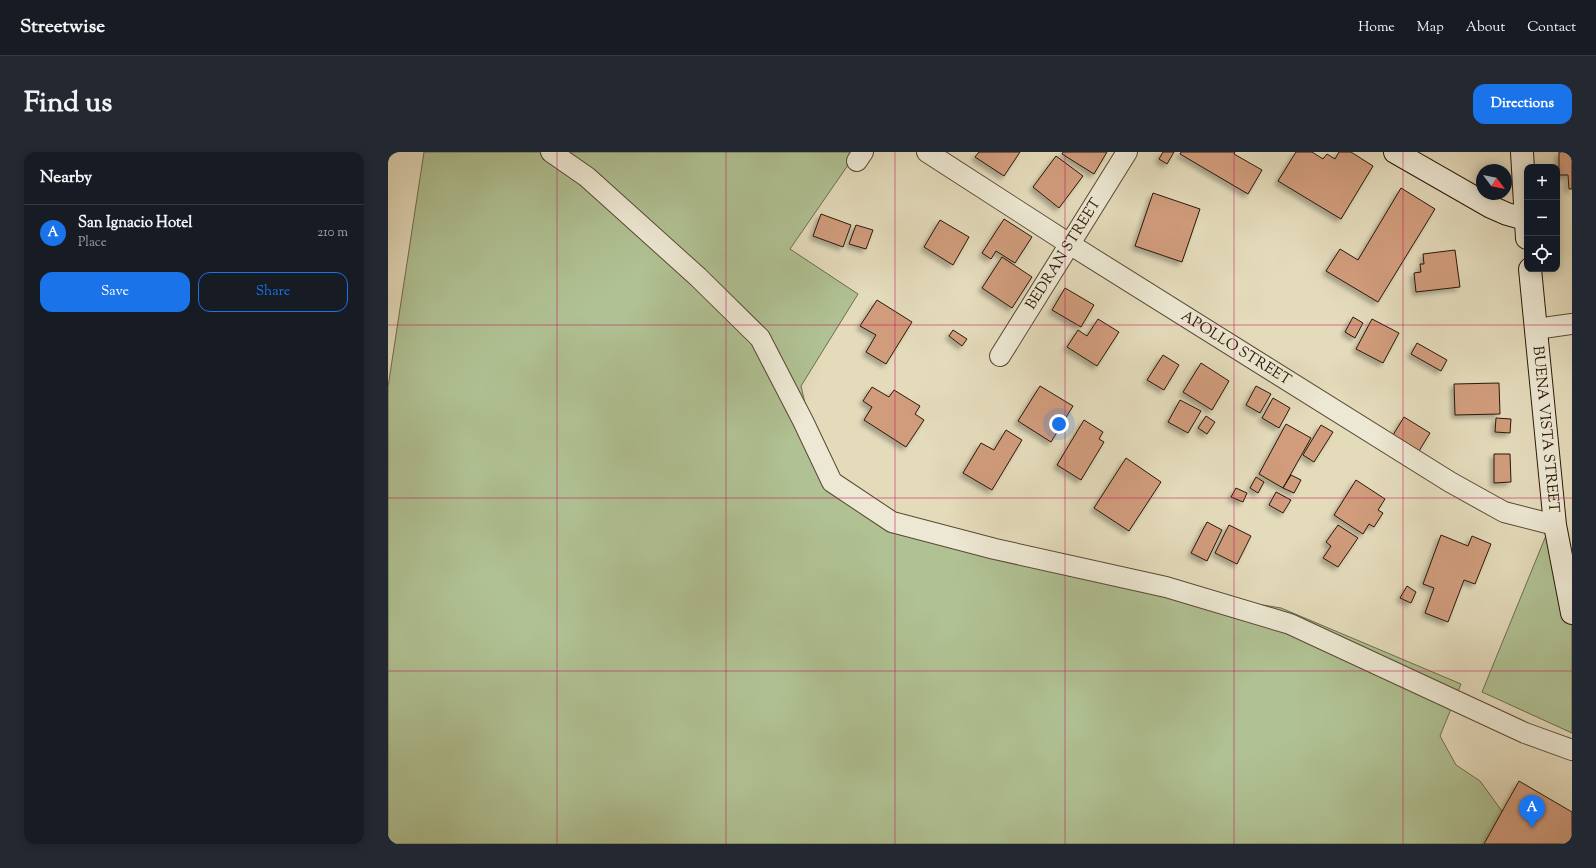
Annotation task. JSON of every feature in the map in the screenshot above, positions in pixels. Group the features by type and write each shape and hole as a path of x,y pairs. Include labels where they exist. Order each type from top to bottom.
{"main road":[{"path":"1395,152 1491,207 1507,214 1524,227"},
{"path":"1522,152 1525,200"},
{"name":"BUENA VISTA STREET","path":"1530,272 1555,525 1572,613"}],"street":[{"path":"551,152 587,177 698,277 760,338 832,482 892,522 995,550 1166,587 1290,624 1525,733 1572,750"},
{"name":"APOLLO STREET","path":"927,152 1071,245 1450,482 1504,512 1555,525"},
{"name":"BEDRAN STREET","path":"1000,356 1071,245 1127,152"},
{"path":"1536,329 1572,324"}],"green space":[{"path":"424,152 857,152 790,249 858,294 801,386 819,464 896,518 1161,588 1281,608 1461,684 1440,736 1456,765 1480,781 1507,818 1493,844 388,844 388,387"},
{"path":"1554,516 1572,607 1572,733 1482,692"}],"building":[{"path":"979,152 1020,152 1004,176 975,157"},
{"path":"1063,152 1107,152 1094,174 1062,154"},
{"path":"1163,152 1174,152 1167,164 1159,159"},
{"path":"1181,152 1235,152 1234,154 1262,170 1248,194 1180,154"},
{"path":"1296,152 1312,152 1323,159 1327,154 1335,159 1339,152 1351,152 1373,166 1341,219 1278,181"},
{"path":"1559,152 1572,152 1572,189 1569,189 1568,175 1560,175"},
{"path":"1056,156 1083,176 1059,208 1033,187"},
{"path":"1401,188 1435,209 1378,302 1326,271 1340,249 1358,260"},
{"path":"1153,193 1200,209 1182,262 1135,246"},
{"path":"821,214 851,225 843,247 813,236"},
{"path":"1004,219 1032,237 1015,263 996,251 991,259 982,253"},
{"path":"940,220 969,237 953,265 924,247"},
{"path":"856,225 873,230 866,249 849,244"},
{"path":"1455,250 1460,287 1416,292 1414,273 1421,272 1420,264 1424,264 1423,254"},
{"path":"1002,257 1032,277 1012,308 982,288"},
{"path":"1065,288 1094,305 1081,327 1052,310"},
{"path":"877,300 912,322 886,364 866,352 876,335 860,326"},
{"path":"1353,317 1363,323 1355,338 1345,332"},
{"path":"1098,319 1119,332 1097,366 1067,347 1078,330 1087,336"},
{"path":"1372,319 1399,333 1383,363 1356,349"},
{"path":"953,330 967,339 962,346 949,336"},
{"path":"1417,343 1447,360 1441,371 1411,354"},
{"path":"1163,355 1179,365 1164,390 1147,380"},
{"path":"1201,363 1229,381 1212,410 1183,392"},
{"path":"1499,383 1500,414 1455,415 1454,384"},
{"path":"1040,386 1073,406 1051,442 1018,421"},
{"path":"1256,386 1271,394 1260,413 1246,405"},
{"path":"872,387 889,397 894,390 920,406 915,414 924,420 906,447 864,420 872,407 863,401"},
{"path":"1273,398 1290,408 1279,428 1262,418"},
{"path":"1180,400 1201,411 1188,433 1168,422"},
{"path":"1206,416 1215,422 1207,434 1198,428"},
{"path":"1404,417 1430,433 1419,451 1393,435"},
{"path":"1496,418 1511,419 1510,433 1495,432"},
{"path":"1084,420 1103,432 1099,439 1104,442 1081,480 1057,465"},
{"path":"1286,424 1311,438 1283,488 1259,474"},
{"path":"1321,425 1333,432 1314,462 1303,455"},
{"path":"1006,430 1022,440 992,490 963,473 981,443 994,450"},
{"path":"1494,454 1510,454 1511,482 1494,483"},
{"path":"1126,458 1161,482 1129,531 1094,508"},
{"path":"1291,475 1301,480 1294,493 1283,488"},
{"path":"1256,477 1264,482 1258,493 1250,488"},
{"path":"1356,480 1385,499 1378,510 1383,513 1374,527 1369,524 1363,534 1334,515"},
{"path":"1236,488 1247,493 1243,502 1231,497"},
{"path":"1276,492 1291,500 1283,513 1269,505"},
{"path":"1207,522 1222,530 1207,561 1191,553"},
{"path":"1229,525 1251,536 1237,564 1215,553"},
{"path":"1338,525 1358,538 1338,567 1323,558 1331,546 1326,542"},
{"path":"1441,535 1468,546 1472,536 1491,544 1475,584 1464,580 1448,622 1425,613 1434,588 1423,584"},
{"path":"1407,586 1416,592 1411,603 1400,598"},
{"path":"1519,781 1572,812 1572,844 1484,844"}],"place":[{"name":"San Ignacio Hotel","path":"1532,828"}]}
